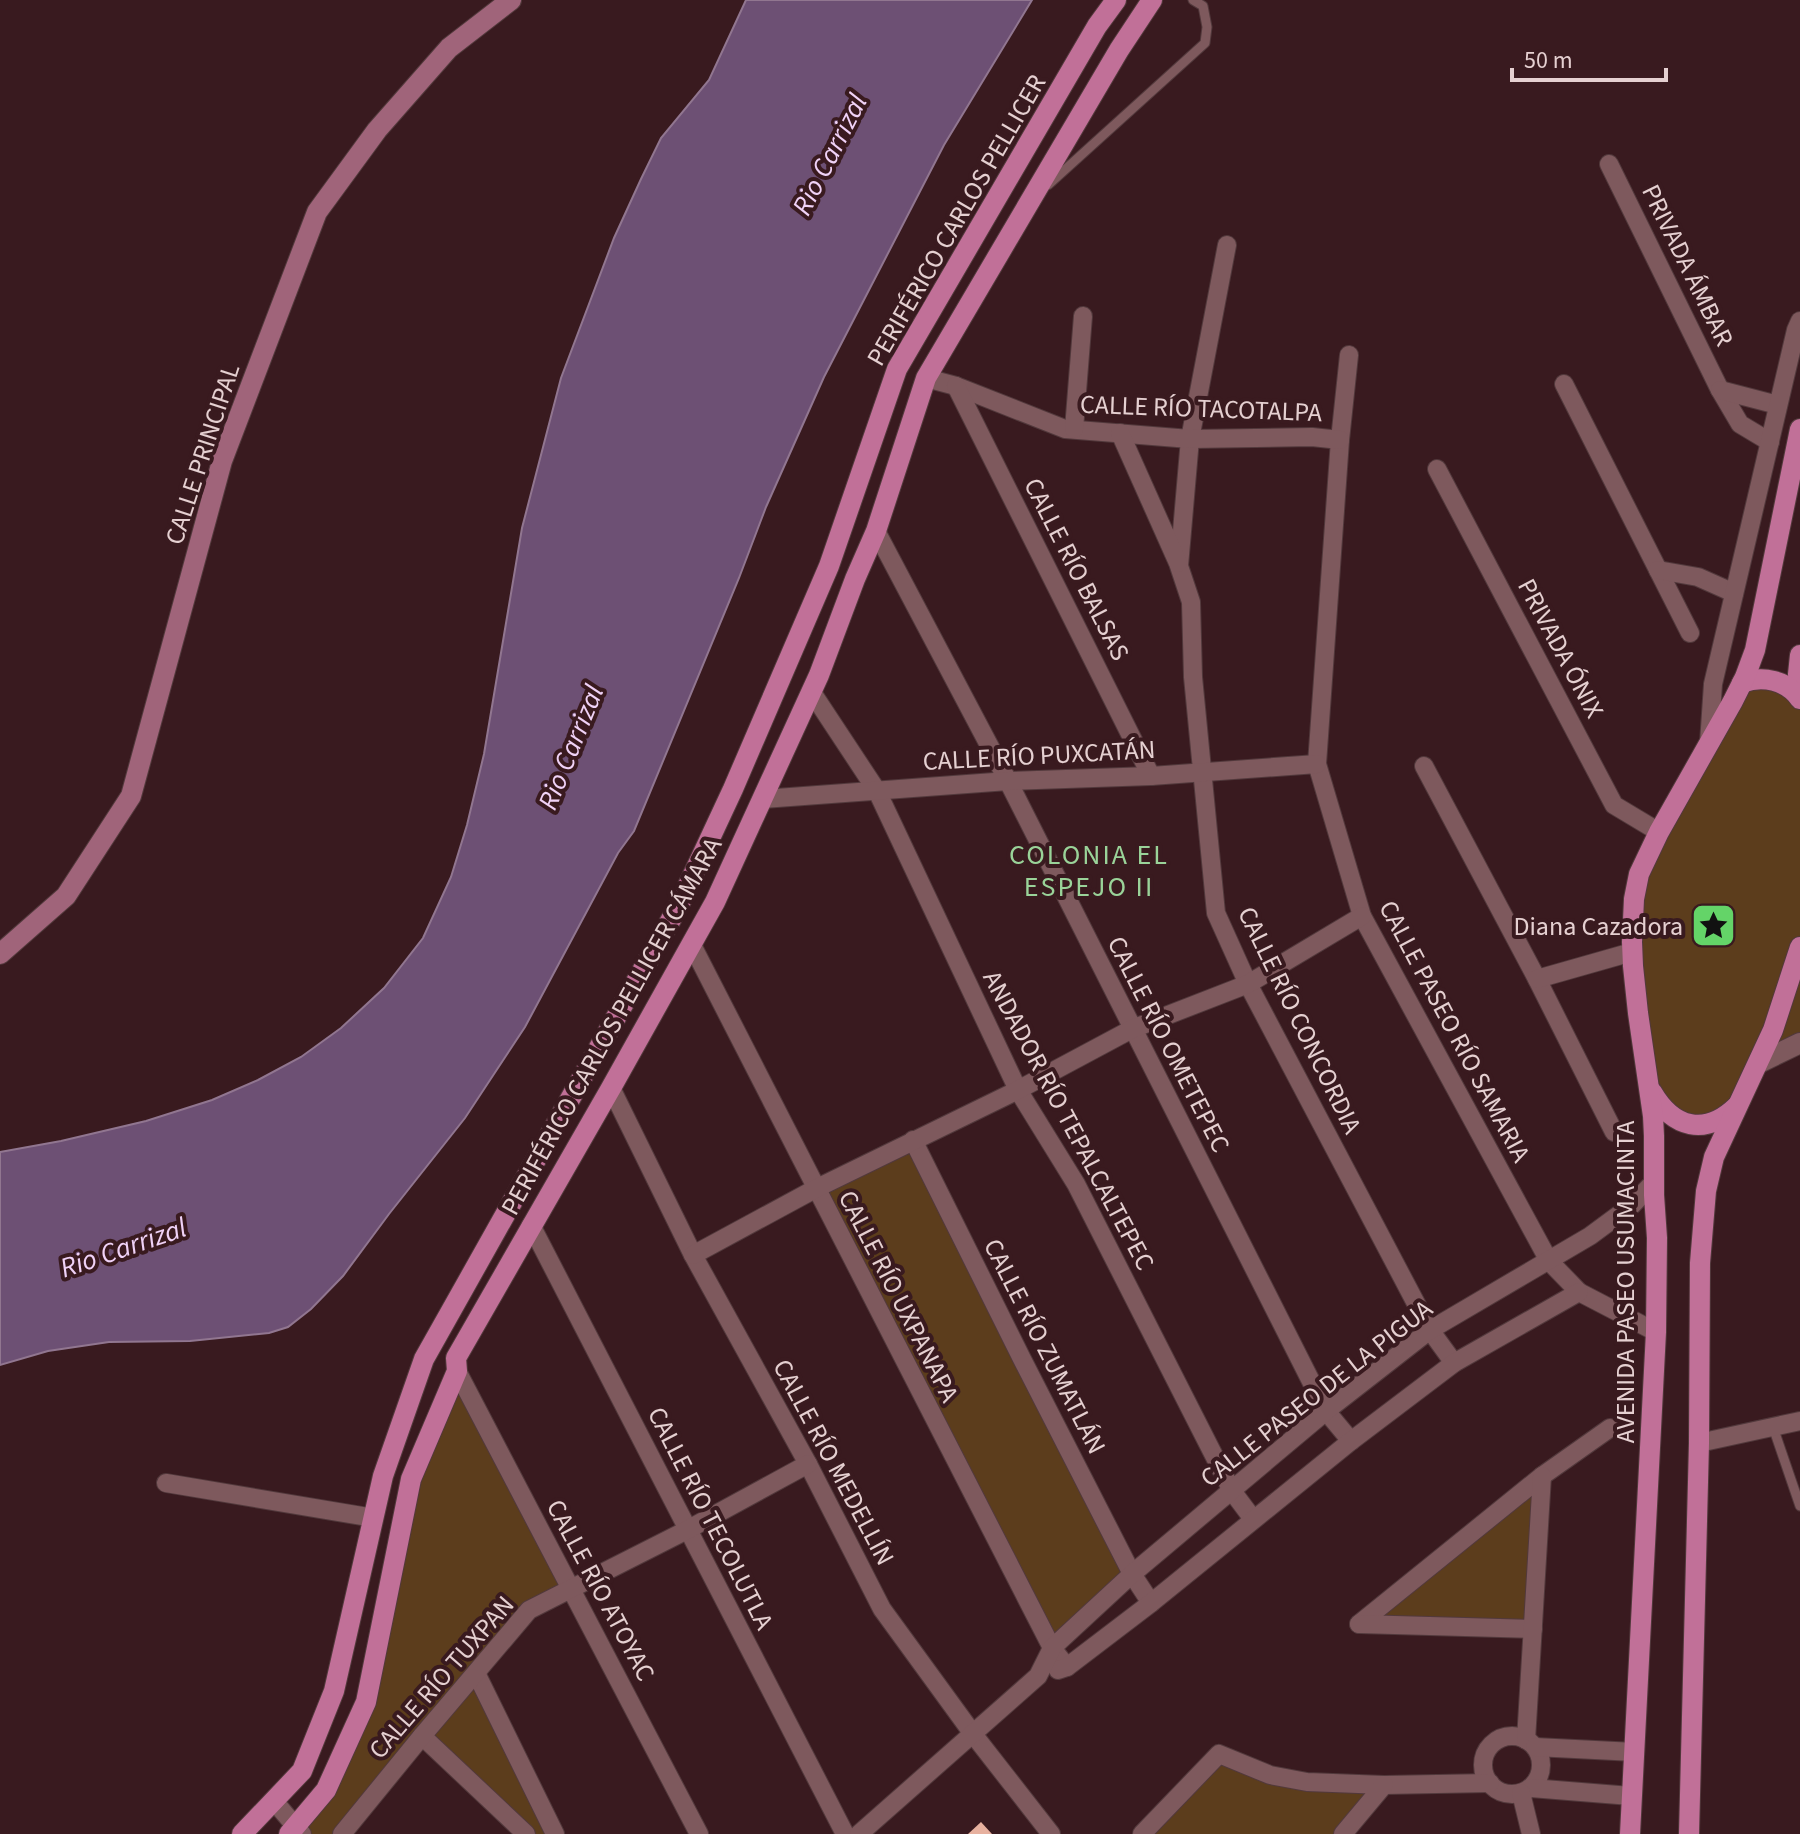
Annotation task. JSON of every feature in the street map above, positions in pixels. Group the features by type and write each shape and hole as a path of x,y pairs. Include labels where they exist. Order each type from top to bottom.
{"main road":[{"name":"CALLE PRINCIPAL","path":"0,954 66,896 131,796 222,461 317,212 377,130 449,48 511,0"},
{"name":"PERIFÉRICO CARLOS PELLICER","path":"829,566 897,369 1097,26 1116,0"},
{"name":"PERIFÉRICO CARLOS PELLICER CÁMARA","path":"296,1832 326,1790 366,1702 411,1479 457,1371 456,1358 715,902 819,675 876,531 926,378 1119,50 1152,0"},
{"name":"AVENIDA PASEO USUMACINTA","path":"1630,1834 1656,1332 1657,1238 1650,1089 1632,952 1636,885 1659,832 1742,683 1755,650 1800,429"},
{"name":"PERIFÉRICO CARLOS PELLICER CÁMARA","path":"242,1834 302,1771 334,1691 383,1476 424,1359 678,907 733,789 829,566"},
{"path":"1800,655 1800,698"},
{"path":"1742,683 1753,680 1782,683 1800,698"},
{"path":"1689,1834 1699,1443 1700,1263 1706,1191 1714,1157 1782,1007 1800,947"},
{"path":"1650,1089 1667,1112 1690,1125 1705,1125 1725,1116 1740,1104"}],"street":[{"name":"PRIVADA ÁMBAR","path":"1609,164 1720,390 1740,424 1770,442"},
{"name":"CALLE RÍO CONCORDIA","path":"1227,245 1190,439 1179,566 1191,602 1193,677 1216,913 1248,984 1430,1330 1454,1363"},
{"path":"1074,429 1083,316"},
{"path":"1709,743 1713,684 1800,321"},
{"name":"CALLE PASEO RÍO SAMARIA","path":"1349,355 1317,764 1362,916 1549,1261 1579,1292 1656,1332"},
{"name":"CALLE RÍO TACOTALPA","path":"926,378 956,386 1065,429 1190,439 1312,437 1340,440"},
{"path":"1564,384 1690,633"},
{"name":"CALLE RÍO BALSAS","path":"956,386 1151,776"},
{"path":"1720,390 1778,405"},
{"path":"1120,433 1179,566"},
{"name":"PRIVADA ÓNIX","path":"1437,469 1614,805 1659,832"},
{"name":"CALLE RÍO OMETEPEC","path":"876,531 1008,781 1326,1411 1351,1441"},
{"path":"1658,570 1698,577 1734,593"},
{"name":"ANDADOR RÍO TEPALCALTEPEC","path":"811,691 877,791 1018,1090 1076,1184 1232,1491 1253,1519"},
{"name":"CALLE RÍO PUXCATÁN","path":"763,799 1008,781 1151,776 1317,764"},
{"path":"1424,766 1614,1132"},
{"path":"693,1255 815,1189 1018,1090 1132,1029 1248,984 1362,916"},
{"name":"CALLE RÍO UXPANAPA","path":"692,945 1052,1648 1067,1667"},
{"path":"1537,979 1632,952"},
{"path":"1762,1056 1800,1043"},
{"name":"CALLE RÍO MEDELLÍN","path":"611,1088 693,1255 808,1464 882,1609 1051,1834"},
{"name":"CALLE RÍO ZUMATLÁN","path":"913,1140 1132,1574 1151,1603"},
{"name":"CALLE PASEO DE LA PIGUA","path":"859,1834 1038,1676 1052,1648 1132,1574 1326,1411 1430,1330 1601,1229 1632,1205 1653,1183"},
{"name":"CALLE RÍO TECOLUTLA","path":"531,1225 845,1834"},
{"name":"CALLE PASEO DE LA PIGUA","path":"1038,1676 1067,1667 1454,1363 1579,1292"},
{"name":"CALLE RÍO ATOYAC","path":"457,1371 699,1834"},
{"path":"1699,1443 1800,1421"},
{"path":"1533,1629 1359,1624 1542,1476 1610,1428"},
{"name":"CALLE RÍO TUXPAN","path":"342,1834 529,1610 808,1464"},
{"path":"1526,1791 1538,1779 1541,1768 1540,1757 1531,1743 1533,1629 1542,1476"},
{"path":"166,1483 374,1518"},
{"path":"476,1673 555,1834"},
{"path":"422,1736 526,1834"},
{"path":"1631,1796 1526,1791 1509,1794 1498,1791 1490,1783 1484,1773 1483,1762 1494,1742 1516,1736 1531,1743 1635,1752"},
{"path":"1142,1834 1219,1754 1270,1775 1307,1782 1384,1785 1490,1783"},
{"path":"1343,1834 1384,1785"},
{"path":"1526,1791 1531,1834"},
{"path":"274,1801 296,1832"}],"lane":[{"path":"1028,203 1205,43 1207,27 1203,6 1193,0"},
{"path":"1773,1427 1800,1506"}],"shaded area":[{"path":"1766,680 1800,699 1800,1043 1787,1048 1712,1122 1662,1106 1638,1013 1634,899 1733,701"},
{"path":"913,1140 1132,1574 1052,1648 815,1189"},
{"path":"457,1371 571,1589 529,1610 476,1673 555,1834 520,1834 422,1736 342,1834 302,1834 366,1702 411,1479"},
{"path":"1542,1476 1533,1629 1359,1624"},
{"path":"1219,1754 1270,1775 1384,1785 1342,1834 1142,1834"}],"water":[{"name":"Rio Carrizal","path":"746,0 1032,0 944,145 824,377 766,507 634,831 618,853 525,1027 465,1118 343,1276 311,1309 288,1327 269,1333 190,1341 109,1342 48,1351 0,1365 0,1152 146,1121 212,1100 258,1080 301,1057 341,1028 384,988 423,938 451,877 467,825 484,754 522,528 561,378 614,238 661,138 709,80"}],"building":[{"path":"981,1822 992,1834 968,1834"}],"place":[{"name":"Diana Cazadora","path":"1714,926"}],"district":[{"name":"COLONIA EL ESPEJO II","path":"1089,870"}]}
